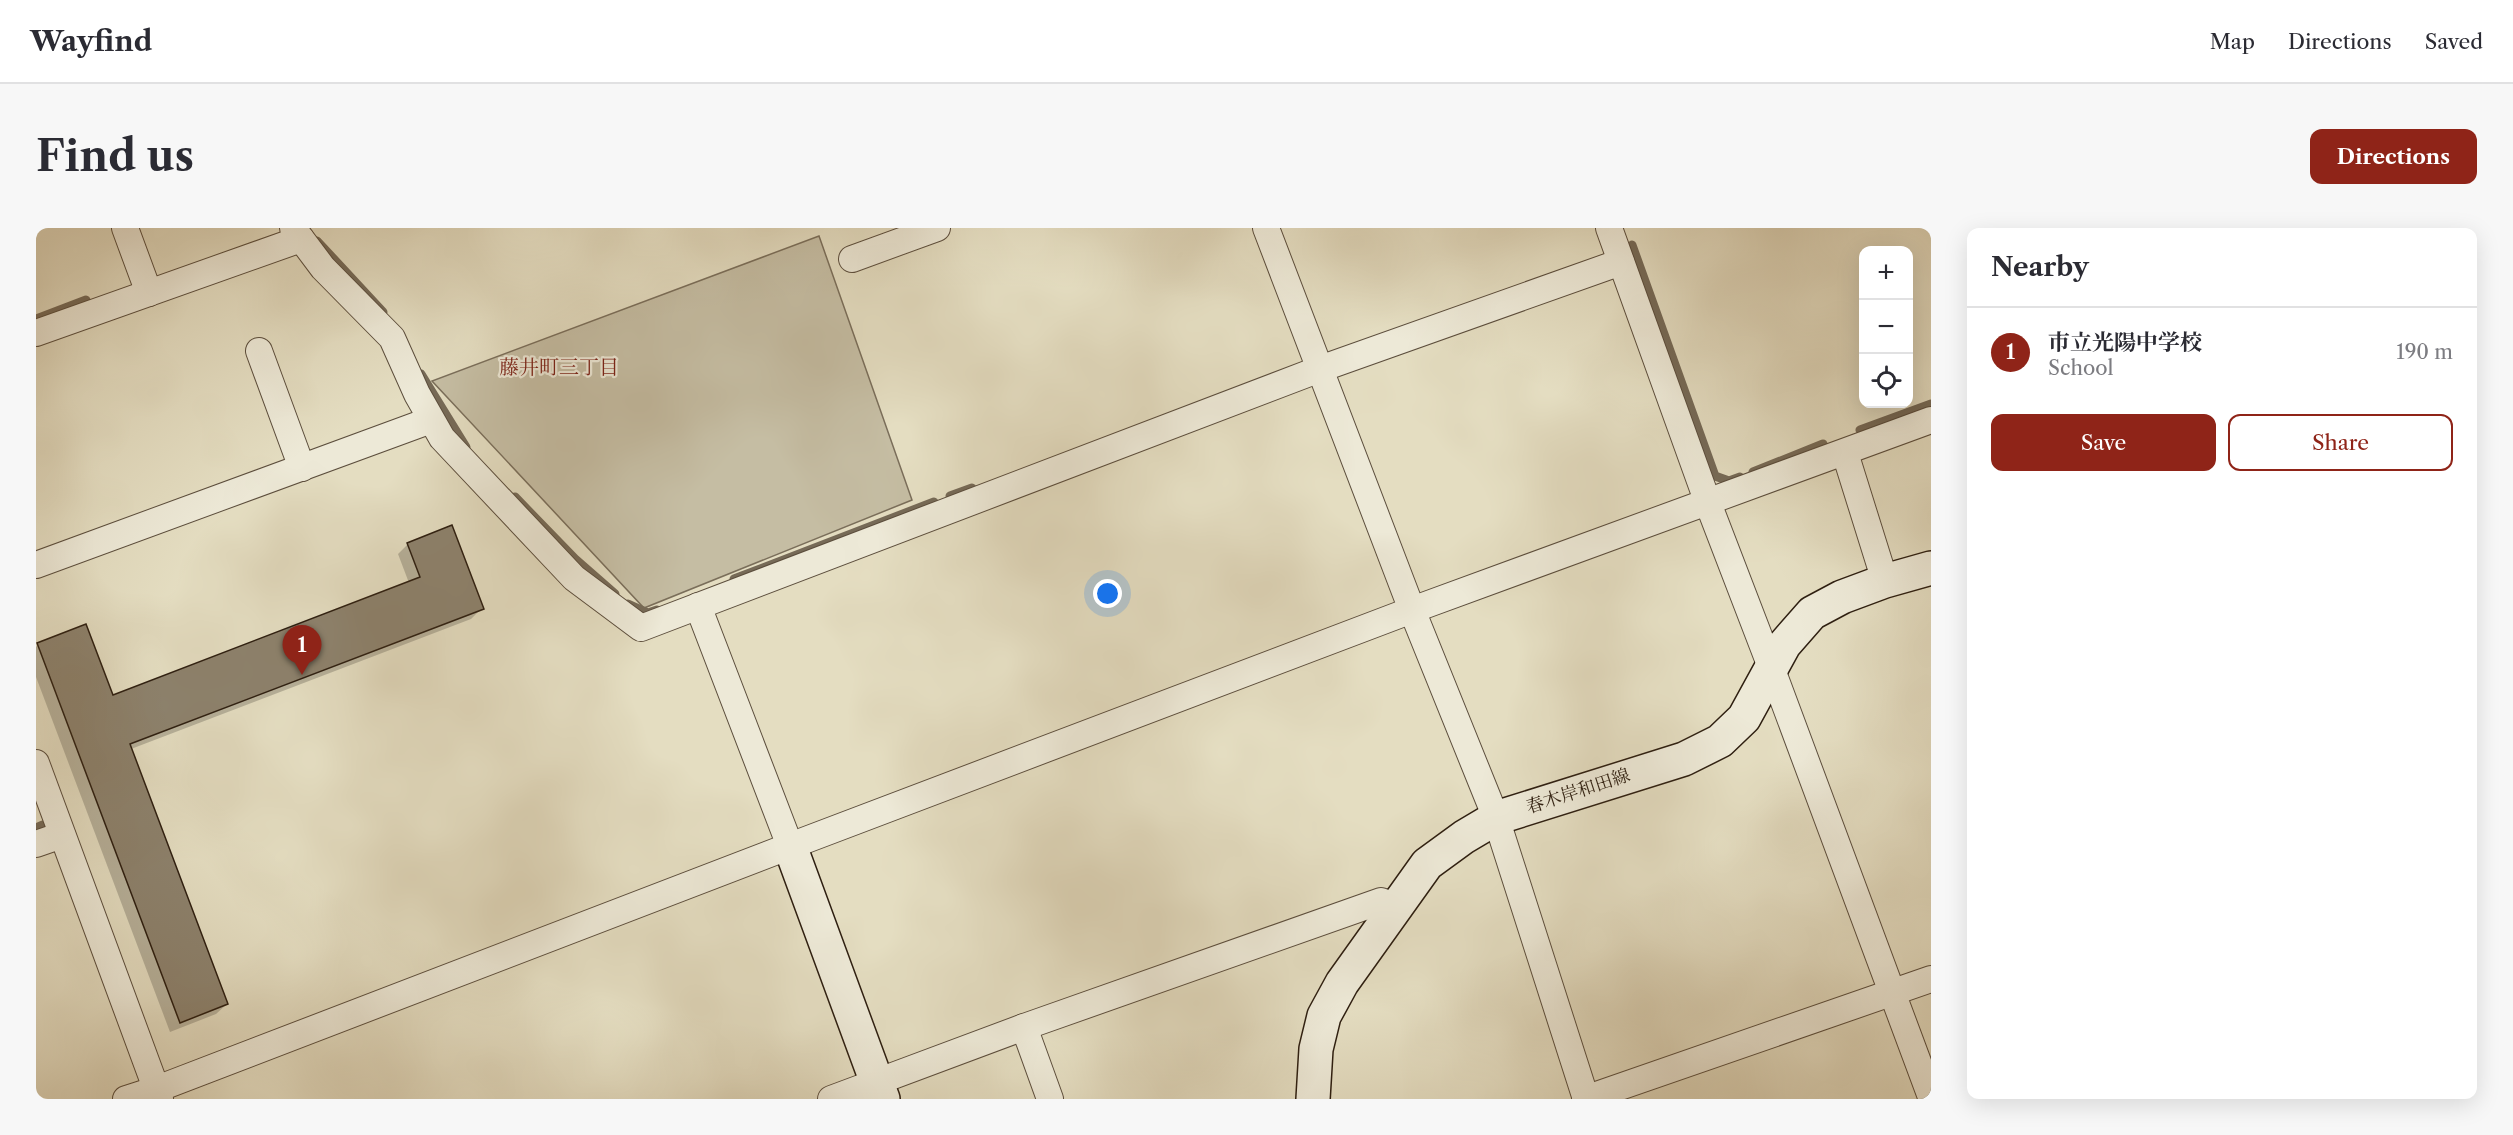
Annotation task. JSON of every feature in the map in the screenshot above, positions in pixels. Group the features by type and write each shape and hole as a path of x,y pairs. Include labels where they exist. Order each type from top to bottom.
{"main road":[{"name":"春木岸和田線","path":"1313,1099 1316,1048 1324,1016 1342,983 1427,864 1464,837 1496,818 1684,759 1720,741 1744,718 1784,645 1812,613 1842,597 1885,581 1931,568"},
{"path":"790,846 880,1091"}],"street":[{"path":"125,228 149,293"},
{"path":"852,259 937,228"},
{"path":"1266,228 1412,610 1496,818 1586,1099 1931,979"},
{"path":"1609,228 1708,503 1931,1098"},
{"path":"36,333 149,293 297,233 323,268 392,338 417,394 442,438 574,578 641,628 1320,369 1621,262"},
{"path":"259,351 302,468"},
{"path":"36,565 431,420"},
{"path":"126,1099 159,1094 790,846 1412,610 1931,420"},
{"path":"1845,453 1885,581"},
{"path":"698,606 790,846"},
{"path":"36,763 159,1094"},
{"path":"36,844 62,834"},
{"path":"831,1099 880,1091 1024,1027 1381,901 1396,906"},
{"path":"1024,1027 1050,1099"}],"shaded area":[{"path":"819,236 912,500 644,608 432,381"}],"building":[{"path":"452,525 484,609 130,744 228,1004 180,1023 37,643 86,624 113,695 420,577 407,543"}],"waterway":[{"path":"317,241 383,312"},
{"path":"1632,245 1715,476 1729,481 1740,477"},
{"path":"36,319 86,300"},
{"path":"421,374 466,447"},
{"path":"1860,430 1931,404"},
{"path":"1753,472 1823,444"},
{"path":"950,496 972,488"},
{"path":"515,497 575,559 615,594"},
{"path":"734,579 934,502"},
{"path":"628,604 648,613 657,610"},
{"path":"36,828 43,825"}],"place":[{"name":"市立光陽中学校","path":"302,675"}],"district":[{"name":"藤井町三丁目","path":"559,367"}]}
